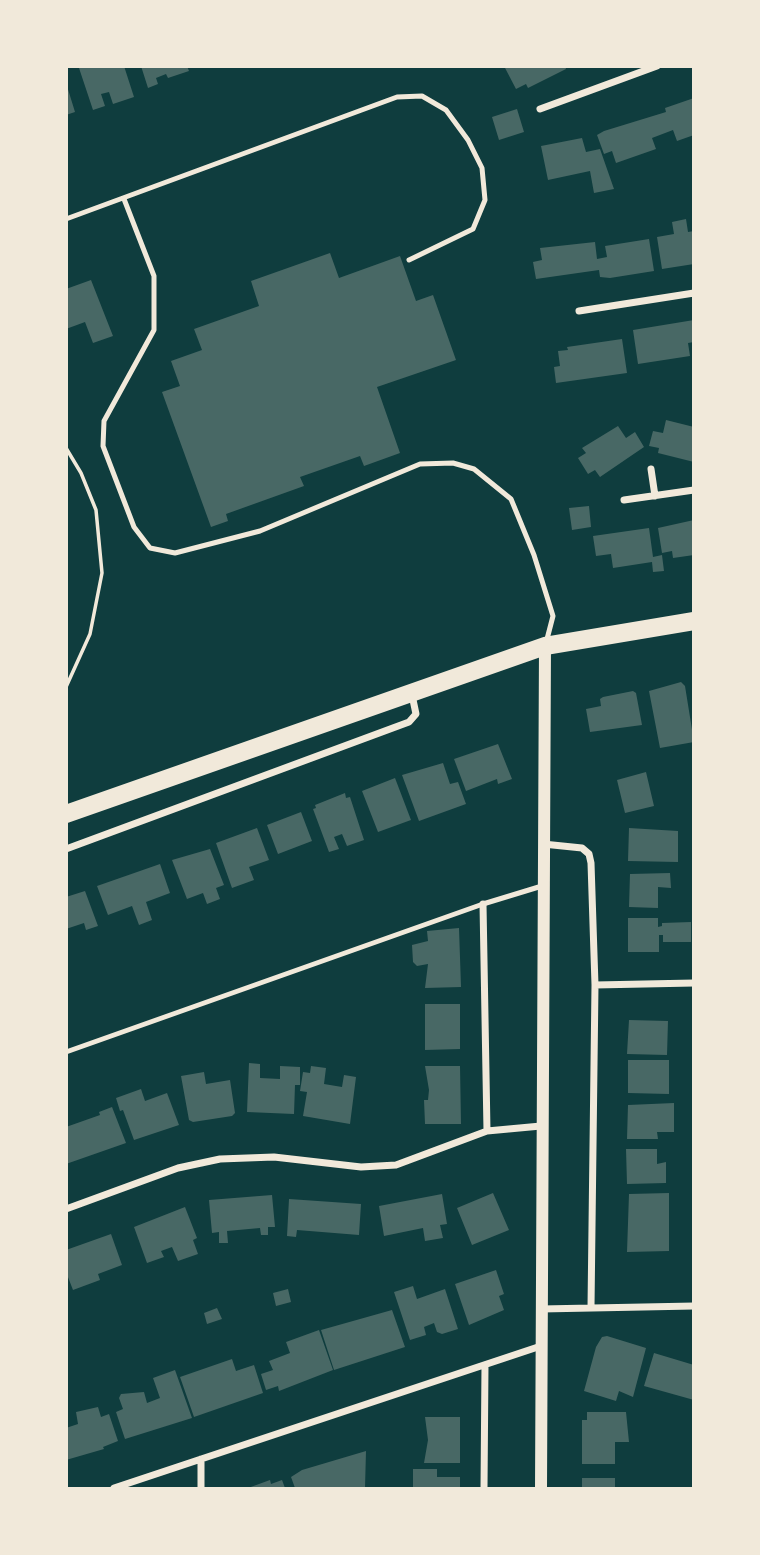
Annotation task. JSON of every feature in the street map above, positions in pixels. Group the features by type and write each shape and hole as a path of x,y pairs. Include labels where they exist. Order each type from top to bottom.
{"main road":[{"path":"66,814 545,646 694,621"}],"street":[{"path":"540,108 657,66"},
{"path":"579,311 694,293"},
{"path":"650,469 654,496"},
{"path":"624,500 694,490"},
{"path":"541,1489 545,646"},
{"path":"66,849 410,722 416,714 411,691"},
{"path":"543,844 582,848 589,854 595,985 591,1307"},
{"path":"483,904 487,1131"},
{"path":"595,985 694,983"},
{"path":"66,1209 178,1168 220,1159 274,1157 361,1167 396,1165 487,1131 541,1126"},
{"path":"541,1309 694,1306"},
{"path":"114,1489 541,1346"},
{"path":"484,1489 485,1365"},
{"path":"201,1459 201,1489"}],"lane":[{"path":"66,219 397,97 422,96 446,110 468,140 482,168 485,200 473,229 409,260"},
{"path":"124,199 154,276 154,330 104,421 103,446 134,527 150,548 175,553 260,531 420,464 453,463 474,469 511,499 534,555 554,615 545,646"},
{"path":"66,1052 483,904 542,886"}],"path":[{"path":"66,449 81,473 96,509 102,573 90,634 66,687"}],"building":[{"path":"124,66 134,97 113,104 109,92 101,94 105,106 93,110 79,68"},
{"path":"141,66 187,66 189,71 168,78 166,74 156,78 158,84 148,88"},
{"path":"504,66 565,66 566,69 528,88 526,84 516,89"},
{"path":"66,87 75,112 66,115"},
{"path":"694,98 694,135 677,141 673,130 652,138 656,149 616,163 612,151 604,154 597,135 666,112 665,108"},
{"path":"517,109 524,132 499,140 492,117"},
{"path":"582,138 586,152 600,149 614,189 594,193 590,171 548,180 541,146"},
{"path":"686,219 688,232 694,231 694,264 662,269 657,237 674,234 672,222"},
{"path":"649,239 654,271 610,278 600,277 599,270 536,279 533,262 542,260 540,248 595,242 597,259 607,257 605,246"},
{"path":"330,253 339,278 400,256 416,301 433,295 456,360 377,387 400,453 364,466 360,456 300,477 304,486 226,514 228,521 211,527 162,392 180,386 171,361 202,350 194,329 259,306 251,281"},
{"path":"91,280 113,336 93,343 85,322 66,329 66,289"},
{"path":"694,320 694,342 688,343 690,356 638,364 633,330"},
{"path":"622,339 627,373 556,383 554,367 560,366 558,351 568,350 567,347"},
{"path":"666,420 694,427 694,462 658,453 659,448 649,446 653,431 663,433"},
{"path":"618,426 626,438 635,432 644,447 600,477 595,470 588,474 578,458 586,453 582,448"},
{"path":"589,506 591,527 572,530 569,508"},
{"path":"694,520 694,555 673,558 672,551 662,553 658,528"},
{"path":"649,528 653,557 662,555 664,571 653,572 652,562 613,568 611,554 596,556 593,536"},
{"path":"681,682 685,686 694,742 660,748 649,691"},
{"path":"633,691 636,693 642,725 590,732 586,709 601,706 600,699 603,697"},
{"path":"498,744 512,779 498,784 497,779 466,791 454,759"},
{"path":"443,763 450,784 458,782 466,804 419,821 402,775"},
{"path":"646,772 654,806 625,813 617,780"},
{"path":"395,778 411,820 378,832 362,791"},
{"path":"345,793 346,798 350,797 364,840 347,846 342,834 334,837 339,849 329,852 313,809 316,808 315,805"},
{"path":"301,812 312,841 278,854 267,825"},
{"path":"257,828 269,860 249,867 254,880 232,888 216,843"},
{"path":"629,828 678,831 678,862 628,861"},
{"path":"210,849 224,885 216,888 220,899 207,904 203,893 187,899 172,860"},
{"path":"160,864 170,893 146,902 152,920 139,925 132,906 108,915 97,886"},
{"path":"670,873 671,888 658,887 658,908 629,907 630,874"},
{"path":"85,891 98,926 86,930 84,923 66,929 66,897"},
{"path":"628,918 658,918 658,927 662,926 662,923 691,922 691,942 663,942 663,935 659,935 659,952 628,952"},
{"path":"459,928 461,987 425,988 428,964 417,966 413,962 412,945 428,941 427,931"},
{"path":"425,1004 460,1004 460,1049 425,1050"},
{"path":"629,1020 668,1021 667,1055 627,1054"},
{"path":"628,1060 669,1060 669,1094 628,1093"},
{"path":"249,1063 260,1064 260,1078 280,1079 280,1066 300,1067 300,1085 295,1085 294,1114 247,1112"},
{"path":"311,1066 326,1068 324,1084 342,1087 344,1075 356,1077 350,1124 303,1116 307,1092 300,1091 303,1072 310,1073"},
{"path":"425,1066 460,1066 461,1124 425,1124 424,1100 428,1100 429,1090"},
{"path":"204,1072 206,1084 230,1080 235,1113 232,1116 193,1122 189,1120 181,1076"},
{"path":"141,1089 145,1101 167,1093 179,1125 134,1140 116,1098"},
{"path":"674,1103 674,1132 657,1132 658,1139 627,1139 628,1105"},
{"path":"112,1107 126,1143 66,1164 66,1127 100,1115 99,1112"},
{"path":"626,1149 657,1149 657,1164 666,1162 666,1183 627,1184"},
{"path":"493,1193 509,1230 472,1245 457,1208"},
{"path":"669,1193 669,1251 627,1252 629,1194"},
{"path":"442,1194 447,1224 440,1225 443,1238 425,1241 423,1228 384,1236 379,1206"},
{"path":"272,1195 275,1227 268,1227 268,1235 261,1235 260,1228 227,1231 228,1243 219,1243 219,1232 212,1233 209,1200"},
{"path":"289,1199 361,1204 359,1235 297,1230 296,1237 287,1236"},
{"path":"185,1207 197,1238 193,1240 198,1254 178,1261 172,1247 161,1251 164,1257 147,1263 134,1227"},
{"path":"111,1234 122,1265 98,1274 100,1280 73,1290 66,1272 66,1250"},
{"path":"496,1270 504,1294 499,1296 504,1310 469,1325 455,1284"},
{"path":"413,1286 417,1299 445,1289 458,1329 442,1334 437,1332 434,1323 424,1327 426,1335 410,1340 394,1292"},
{"path":"288,1289 291,1302 276,1306 273,1293"},
{"path":"217,1308 222,1319 207,1324 204,1313"},
{"path":"392,1310 405,1347 334,1370 321,1330"},
{"path":"319,1330 333,1370 279,1391 278,1386 266,1390 261,1374 273,1370 269,1361 290,1353 286,1342"},
{"path":"607,1336 646,1348 633,1397 619,1391 616,1401 584,1391 596,1347 602,1337"},
{"path":"654,1353 694,1365 694,1400 644,1386"},
{"path":"232,1359 236,1371 254,1365 263,1393 194,1417 180,1377"},
{"path":"175,1370 192,1418 125,1439 116,1412 123,1409 119,1398 121,1394 144,1392 147,1403 160,1398 153,1378"},
{"path":"98,1407 101,1417 109,1414 118,1441 103,1447 104,1449 66,1460 66,1428 78,1424 76,1412"},
{"path":"587,1412 626,1412 629,1442 615,1442 615,1464 582,1464 582,1420 587,1420"},
{"path":"425,1417 460,1417 460,1463 424,1463 428,1440"},
{"path":"366,1451 365,1488 295,1488 291,1477 302,1470"},
{"path":"413,1469 437,1469 437,1477 460,1477 460,1488 413,1488"},
{"path":"582,1478 615,1478 615,1488 582,1488"},
{"path":"270,1480 271,1484 282,1480 285,1488 248,1488"}]}
